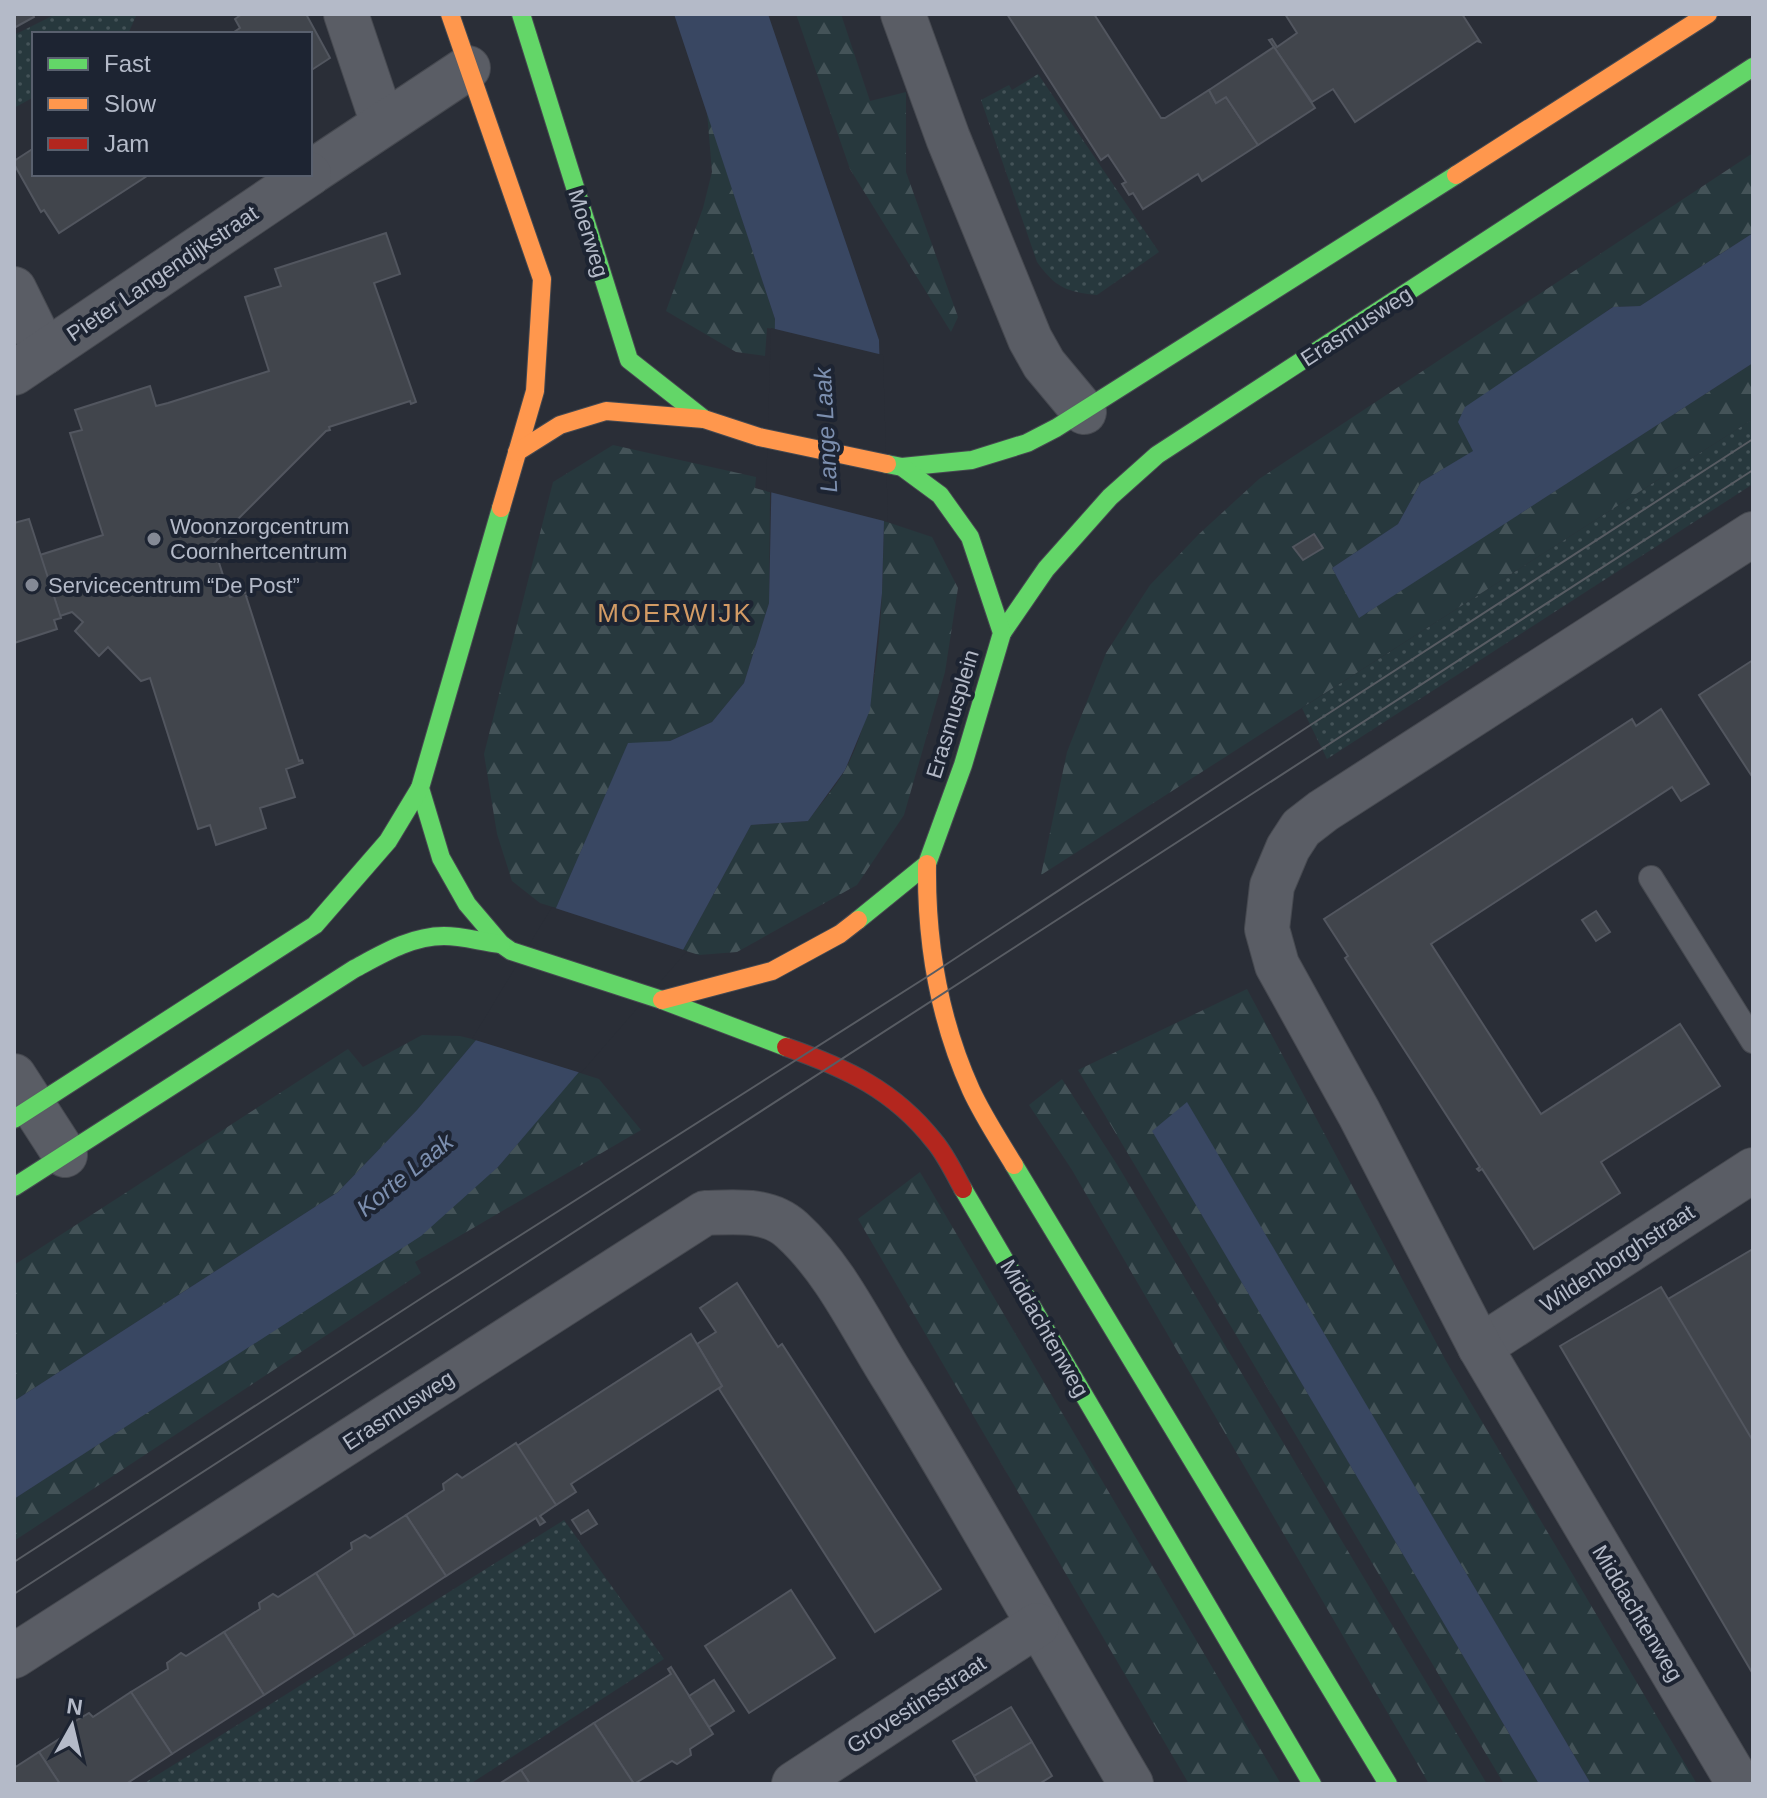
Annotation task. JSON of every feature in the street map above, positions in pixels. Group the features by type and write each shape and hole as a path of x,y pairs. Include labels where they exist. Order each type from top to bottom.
{"main road":[{"path":"21,1101 315,925 388,841 420,788 535,391 542,279 450,14"},
{"name":"Moerweg","path":"521,14 629,360 704,419"},
{"path":"902,467 972,460 1027,443 1084,412 1708,14"},
{"name":"Erasmusweg","path":"1002,633 1046,569 1110,497 1157,455 1753,67"},
{"name":"Erasmusplein","path":"517,452 560,425 606,411 704,419 759,437 902,467 940,495 970,537 1002,633 963,765 927,864"},
{"path":"420,788 441,858 467,904 506,947"},
{"path":"14,1187 354,969 396,948 442,936 506,947 662,1000 772,971 840,934 927,864"},
{"path":"927,864 925,907 933,973 971,1090 1388,1784"},
{"name":"Middachtenweg","path":"662,1000 743,1033 835,1064 867,1081 902,1106 936,1143 1312,1784"}],"street":[{"path":"346,14 383,124"},
{"path":"903,14 948,138 1030,339 1044,364 1084,412"},
{"name":"Pieter Langendijkstraat","path":"312,173 468,68"},
{"name":"Pieter Langendijkstraat","path":"29,362 307,176"},
{"path":"14,289 29,362"},
{"name":"Middachtenweg","path":"1739,1784 1480,1347 1359,1113 1277,965 1267,929 1272,886 1288,848 1301,828 1753,534"},
{"path":"21,1101 65,1155"},
{"name":"Wildenborghstraat","path":"1480,1347 1753,1170"},
{"name":"Erasmusweg","path":"14,1656 705,1213 740,1211 774,1217 791,1229 825,1269 956,1479 1037,1625"},
{"path":"1037,1625 1131,1784"},
{"name":"Grovestinsstraat","path":"794,1784 1037,1625"}],"lane":[{"path":"1651,878 1753,1041"}],"green space":[{"path":"56,14 137,14 129,32 32,32 32,98 14,108 14,35"},
{"path":"796,14 841,14 870,101 906,92 906,172 958,317 951,332 850,169"},
{"path":"1038,74 1159,252 1097,295 1062,287 1037,262 981,100 1009,85 1012,90"},
{"path":"707,112 775,319 775,329 767,328 765,356 736,352 666,311 703,208 712,172"},
{"path":"1753,153 1753,233 1640,306 1612,307 1459,422 1474,451 1421,482 1398,524 1332,568 1360,617 1753,363 1753,419 1041,875 1067,752 1106,653 1150,585 1199,534 1259,479"},
{"path":"1753,419 1753,484 1327,759 1302,708"},
{"path":"613,445 756,477 755,488 770,492 769,603 744,683 712,722 670,741 628,744 556,908 540,903 512,881 497,834 484,754 553,482"},
{"path":"884,521 932,537 958,588 945,672 904,815 857,885 737,952 699,955 683,950 751,825 808,821 845,770 858,743 874,682 878,649"},
{"path":"1247,989 1446,1361 1697,1784 1591,1784 1187,1103 1153,1132 1539,1784 1504,1784 1078,1070"},
{"path":"422,1035 460,1036 476,1040 417,1110 338,1192 14,1401 14,1265 348,1049 363,1067"},
{"path":"577,1072 599,1079 641,1130 415,1262 421,1273 14,1541 14,1499 334,1291 498,1167"},
{"path":"1062,1079 1118,1166 1487,1784 1429,1784 1072,1170 1029,1105"},
{"path":"920,1172 1281,1784 1189,1784 858,1219"},
{"path":"564,1520 664,1659 470,1784 143,1784"}],"water":[{"path":"674,14 768,14 879,340 884,521 882,593 870,710 845,770 808,821 751,825 683,950 498,1167 421,1236 14,1499 14,1401 338,1192 417,1110 476,1040 556,908 628,743 670,741 712,722 744,683 769,603 775,319"},
{"path":"1753,233 1753,363 1359,618 1332,568 1398,524 1421,482 1473,451 1458,422 1465,407 1613,307 1640,306"},
{"path":"1187,1102 1591,1784 1539,1784 1152,1131"}],"pier":[{"path":"771,328 883,355 888,522 766,491"},
{"path":"552,907 687,951 581,1073 472,1039"}],"building":[{"path":"14,14 33,14 34,17 14,28"},
{"path":"242,14 306,14 330,58 312,70 312,32 234,32 240,28 235,19"},
{"path":"1007,14 1094,14 1161,118 1209,90 1216,103 1226,97 1258,145 1202,181 1198,174 1143,209 1133,193 1129,195 1122,184 1126,182 1108,155 1101,160"},
{"path":"1285,14 1462,14 1480,42 1477,41 1355,122 1333,89 1312,102 1269,40 1272,39 1277,47 1297,33"},
{"path":"1274,47 1315,108 1258,145 1226,97 1216,103 1209,90"},
{"path":"32,149 32,176 147,176 59,233 44,210 41,212 14,161"},
{"name":"Woonzorgcentrum Coornhertcentrum","path":"386,233 400,274 374,283 416,402 411,404 410,401 329,427 330,430 213,544 230,597 248,592 246,596 299,761 303,763 286,769 295,797 260,808 266,828 216,845 210,825 198,829 150,678 141,681 108,647 99,656 75,631 83,622 72,612 60,616 40,555 103,535 70,433 82,430 75,410 150,386 156,406 269,371 245,297 281,286 275,269"},
{"name":"Servicecentrum “De Post”","path":"29,519 61,618 54,620 57,629 14,643 14,523"},
{"path":"1314,534 1323,548 1303,560 1293,547"},
{"path":"1753,660 1753,778 1699,695"},
{"path":"1661,709 1709,784 1681,801 1672,787 1431,944 1541,1114 1680,1024 1720,1086 1601,1162 1620,1193 1534,1249 1482,1169 1477,1169 1480,1167 1345,958 1348,956 1324,919 1632,719 1636,726"},
{"path":"1596,911 1610,932 1596,941 1582,920"},
{"path":"1753,1249 1753,1665 1571,1356"},
{"path":"737,1283 778,1347 782,1344 941,1589 875,1632 719,1389 722,1386 697,1344 716,1332 700,1308"},
{"path":"1661,1287 1753,1441 1753,1674 1560,1346"},
{"path":"691,1334 722,1386 571,1484 576,1492 556,1505 517,1446"},
{"path":"516,1443 556,1505 540,1516 545,1522 540,1525 536,1518 446,1576 406,1515 444,1490 443,1484 457,1474 462,1478"},
{"path":"588,1510 597,1524 581,1534 572,1520"},
{"path":"406,1515 446,1576 355,1636 316,1573 352,1549 351,1543 365,1535 370,1538"},
{"path":"316,1573 355,1636 264,1695 224,1632 260,1609 259,1603 273,1594 278,1597"},
{"path":"791,1590 835,1658 749,1713 705,1646"},
{"path":"224,1632 264,1695 172,1754 131,1692 168,1669 167,1663 181,1653 186,1656"},
{"path":"671,1667 713,1734 690,1749 691,1755 677,1764 672,1761 634,1784 594,1723 671,1674 668,1669"},
{"path":"714,1680 734,1711 709,1727 689,1696"},
{"path":"131,1692 172,1754 126,1784 60,1784 39,1752 76,1728 74,1722 89,1713 93,1717"},
{"path":"1011,1707 1032,1742 974,1776 953,1741"},
{"path":"594,1723 634,1784 530,1784 521,1770"},
{"path":"1032,1742 1052,1776 1039,1784 978,1784 974,1776"},
{"path":"39,1752 60,1784 14,1784 14,1768"},
{"path":"521,1770 530,1784 499,1784"}],"tram line":[{"path":"14,1562 933,973 1753,439"},
{"path":"14,1594 1753,470"}],"traffic: fast":[{"path":"521,14 629,360 704,419"},
{"path":"1002,633 1046,569 1110,497 1157,455 1753,67"},
{"path":"902,467 972,460 1027,443 1056,428 1456,175"},
{"path":"858,920 927,864 963,765 1002,633 970,537 940,495 902,467 887,464"},
{"path":"501,508 420,788 441,858 467,904 501,944 511,951 662,1000 786,1047"},
{"path":"14,1119 315,925 388,841 420,788"},
{"path":"14,1187 354,969 386,952 408,942 444,936 501,944"},
{"path":"1014,1165 1388,1784"},
{"path":"963,1189 1312,1784"}],"traffic: slow":[{"path":"450,14 542,279 535,391 501,508"},
{"path":"1456,175 1708,14"},
{"path":"517,452 560,425 606,411 704,419 759,437 887,464"},
{"path":"927,864 932,951 950,1036 976,1100 1014,1165"},
{"path":"662,1000 772,971 840,934 858,920"}],"traffic: jam":[{"path":"786,1047 829,1063 885,1094 919,1123 938,1146 963,1189"}],"place":[{"name":"Woonzorgcentrum Coornhertcentrum","path":"154,539"},
{"name":"Servicecentrum “De Post”","path":"32,585"}],"district":[{"name":"MOERWIJK","path":"675,613"}],"water label":[{"name":"Lange Laak","path":"826,430"},
{"name":"Korte Laak","path":"405,1175"}]}
